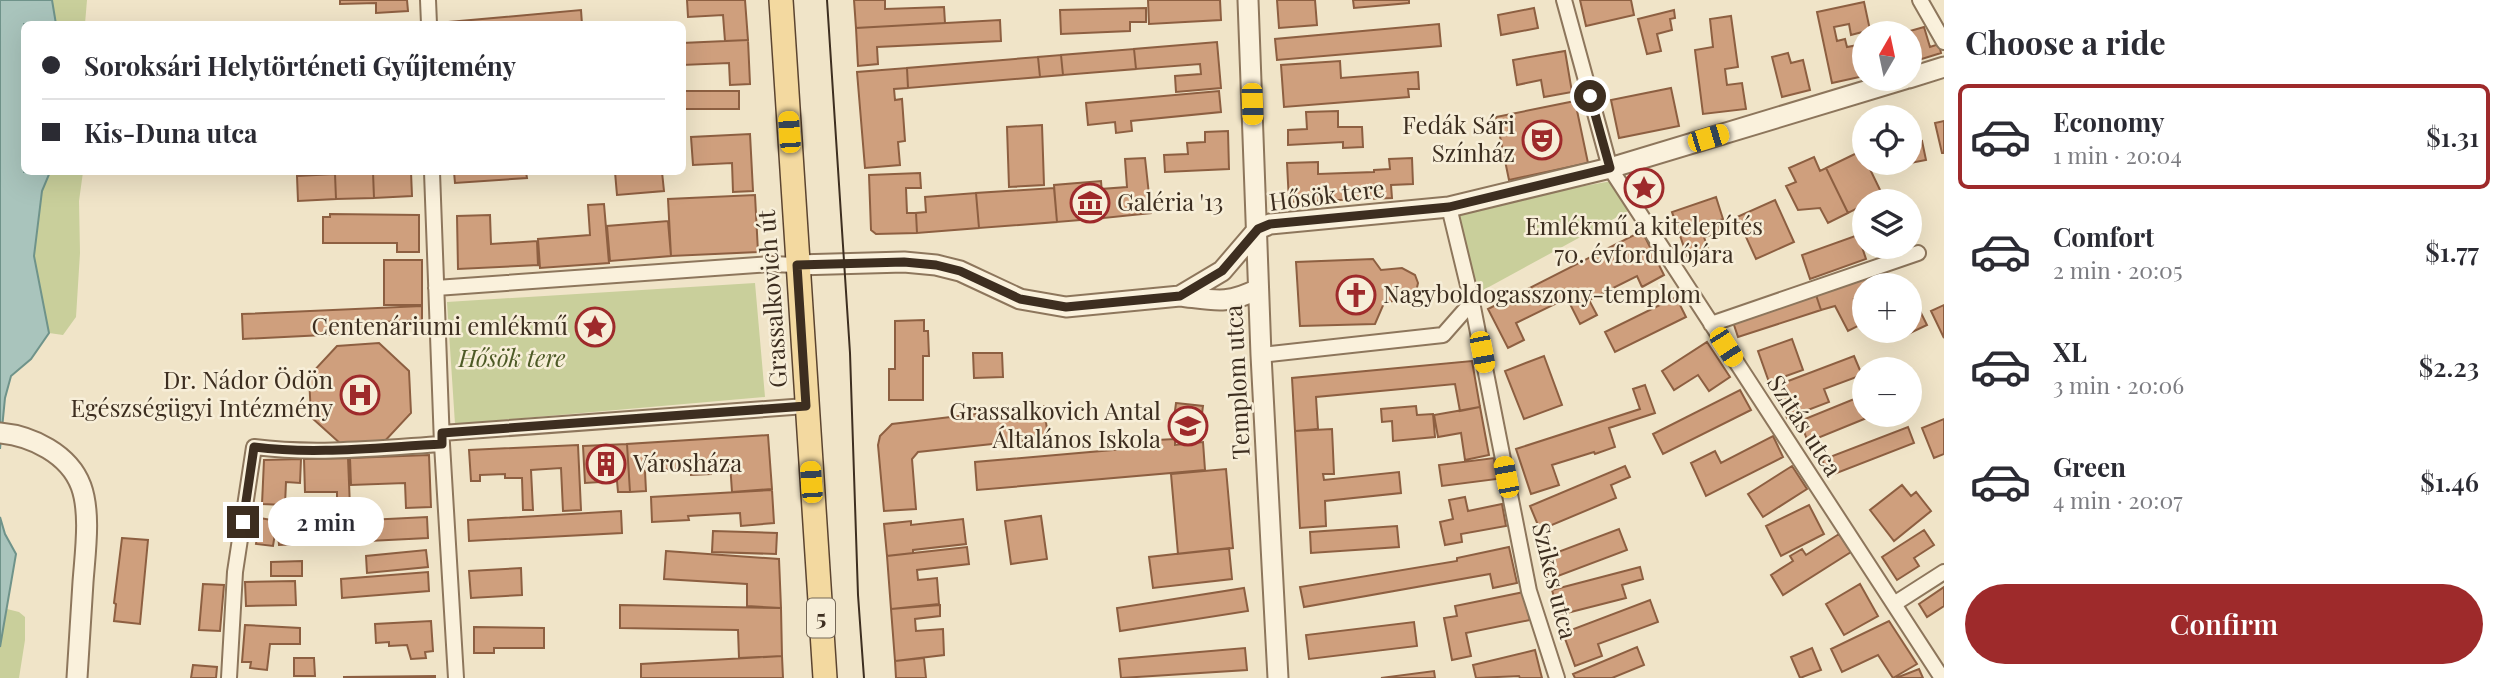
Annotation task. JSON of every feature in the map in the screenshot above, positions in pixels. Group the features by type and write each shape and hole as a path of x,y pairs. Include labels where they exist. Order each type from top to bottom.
{"main road":[{"name":"Grassalkovich út","path":"780,0 825,678"}],"street":[{"path":"428,0 429,21"},
{"name":"Templom utca","path":"1248,0 1258,289 1278,678"},
{"name":"Szitás utca","path":"1564,0 1610,168 1941,678"},
{"path":"1920,0 1944,42"},
{"name":"Hősök tere","path":"1922,74 1944,67"},
{"name":"Hősök tere","path":"436,288 770,264 904,262 936,265 960,271 1020,299 1066,307 1180,296 1222,271 1258,229 1270,224 1449,207 1610,168 1864,91"},
{"path":"432,175 442,439 456,678"},
{"name":"Szikes utca","path":"1449,207 1472,302 1530,592 1557,678"},
{"path":"1711,324 1901,259"},
{"path":"1180,296 1223,302 1258,289"},
{"path":"1261,355 1443,335 1472,302"},
{"path":"229,678 235,572 254,447 331,450 806,406"},
{"path":"6,433 53,452 69,465 81,486 86,541 77,678"},
{"path":"1894,604 1944,572"}],"green space":[{"path":"52,0 87,0 85,21 56,21"},
{"path":"49,175 83,175 79,201 80,253 76,317 63,335 49,333 34,256 42,191"},
{"path":"1612,181 1630,210 1476,294 1455,209"},
{"name":"Hősök tere","path":"755,283 765,397 455,424 447,302"},
{"path":"7,609 19,612 25,617 25,640 19,678 0,678 0,647"}],"water":[{"path":"0,0 52,0 56,21 21,21 21,175 49,175 42,191 34,256 49,333 31,359 11,376 5,398 0,449"},
{"path":"0,517 5,534 16,554 0,647"}],"building":[{"path":"340,0 407,0 408,11 376,13 376,3 340,4"},
{"path":"687,0 745,0 748,40 725,41 723,15 688,17"},
{"path":"854,0 885,0 885,9 944,7 945,23 856,28"},
{"path":"1148,0 1220,0 1221,20 1149,24"},
{"path":"1277,0 1315,0 1317,25 1279,28"},
{"path":"1353,0 1409,0 1409,3 1354,8"},
{"path":"1580,0 1631,0 1634,15 1586,26"},
{"path":"1864,2 1868,21 1852,21 1852,35 1849,24 1834,27 1837,41 1845,39 1847,47 1852,46 1852,79 1832,83 1817,12"},
{"path":"1146,8 1146,22 1130,22 1130,31 1061,34 1060,10"},
{"path":"1534,8 1538,28 1501,35 1498,15"},
{"path":"581,10 582,21 460,21"},
{"path":"1674,10 1675,18 1670,19 1672,30 1657,34 1661,51 1647,54 1638,19"},
{"path":"1731,16 1738,67 1725,69 1727,85 1742,83 1746,109 1703,114 1695,50 1713,47 1710,19"},
{"path":"1000,20 1001,41 877,47 878,64 858,66 856,28"},
{"path":"1439,24 1441,46 1277,60 1275,39"},
{"path":"1922,28 1930,47 1939,44 1941,53 1922,59"},
{"path":"748,40 750,84 730,85 729,63 686,65 686,43"},
{"path":"1217,42 1221,88 1176,92 1175,76 1201,74 1200,64 1136,69 1134,49"},
{"path":"1134,49 1136,69 1063,75 1061,55"},
{"path":"1565,51 1572,92 1544,97 1541,80 1517,85 1513,60"},
{"path":"1788,53 1791,63 1803,60 1810,90 1782,97 1772,57"},
{"path":"1061,55 1063,75 1040,77 1038,57"},
{"path":"1038,57 1040,77 908,88 907,68"},
{"path":"1340,61 1341,78 1418,72 1419,89 1408,89 1409,97 1284,107 1281,65"},
{"path":"907,68 908,88 894,89 895,100 902,99 905,141 898,142 900,165 865,168 857,72"},
{"path":"1671,88 1679,126 1619,138 1611,100"},
{"path":"686,91 739,91 739,109 686,109"},
{"path":"1219,91 1221,112 1131,121 1132,131 1116,133 1115,122 1088,125 1086,103"},
{"name":"Fedák Sári Színház","path":"1575,101 1588,163 1509,180 1496,117"},
{"path":"1338,111 1338,127 1362,127 1363,147 1343,148 1343,142 1288,145 1288,130 1307,129 1306,112"},
{"path":"1944,121 1944,153 1942,153 1935,123"},
{"path":"1042,125 1044,185 1009,187 1007,127"},
{"path":"1228,131 1229,169 1165,172 1164,155 1188,154 1187,143 1205,142 1205,132"},
{"path":"750,134 753,191 733,192 732,163 693,165 691,137"},
{"path":"1922,141 1926,160 1922,161"},
{"path":"1852,155 1852,175 1873,175 1880,189 1852,189 1852,211 1848,213 1826,168"},
{"path":"1814,157 1820,171 1826,168 1848,213 1828,223 1820,208 1798,210 1786,186 1796,182 1789,168"},
{"path":"1145,158 1151,213 1104,218 1101,189 1127,187 1125,159"},
{"path":"1412,158 1413,184 1391,185 1392,198 1289,202 1287,163 1318,162 1318,174 1374,172 1390,169 1389,159"},
{"path":"920,173 921,188 906,188 907,213 916,213 917,233 876,234 871,230 869,175"},
{"path":"335,175 373,175 374,198 336,199"},
{"path":"335,175 336,199 298,201 297,176"},
{"path":"373,175 411,175 412,196 374,198"},
{"path":"454,175 526,175 527,178 455,183"},
{"path":"615,175 662,175 664,191 617,195"},
{"path":"1101,181 1104,218 1057,222 1054,185"},
{"path":"1054,188 1057,222 979,228 976,193"},
{"path":"976,193 979,228 917,233 916,213 926,212 925,197"},
{"path":"755,195 758,252 671,256 668,199"},
{"path":"1716,197 1723,219 1717,221 1721,232 1704,237 1708,249 1687,256 1672,212"},
{"path":"1775,200 1794,242 1756,259 1737,217"},
{"path":"604,204 609,263 540,268 538,239 590,235 588,205"},
{"path":"330,214 419,215 419,252 397,252 397,243 323,243 323,217 330,217"},
{"path":"490,215 491,244 537,241 538,265 458,269 457,216"},
{"path":"668,221 671,256 610,261 607,226"},
{"path":"1642,231 1664,275 1642,287 1637,276 1589,300 1597,315 1580,324 1567,298 1516,323 1524,340 1508,348 1488,309"},
{"path":"1852,237 1852,259 1866,259 1810,279 1802,255"},
{"name":"Nagyboldogasszony-templom","path":"1373,259 1381,270 1402,268 1415,275 1418,283 1416,292 1411,297 1384,303 1375,324 1300,326 1296,262"},
{"path":"384,260 422,260 422,305 384,305"},
{"path":"1852,280 1852,329 1848,331 1835,306 1821,310 1815,292"},
{"path":"1815,292 1821,310 1738,337 1732,319"},
{"path":"1676,297 1686,317 1615,352 1605,332"},
{"path":"1944,305 1944,338 1931,311"},
{"path":"422,306 422,320 364,323 364,333 243,339 242,314"},
{"path":"1922,315 1927,325 1922,327"},
{"path":"924,320 924,331 928,331 929,356 923,356 923,400 889,400 889,369 895,369 895,321"},
{"path":"1792,339 1803,370 1769,382 1758,351"},
{"path":"1707,342 1730,377 1709,391 1698,375 1674,390 1662,371"},
{"name":"Dr. Nádor Ödön Egészségügyi Intézmény","path":"379,343 409,371 411,413 383,443 342,445 311,417 309,376 337,346"},
{"path":"973,353 1002,353 1003,377 974,378"},
{"path":"1544,356 1562,405 1524,419 1505,371"},
{"path":"1854,356 1854,357 1852,357 1852,379 1824,389 1829,402 1787,418 1775,386"},
{"path":"1472,361 1480,407 1460,411 1455,384 1316,397 1318,429 1295,431 1292,378"},
{"path":"1645,385 1655,413 1609,428 1615,447 1552,465 1559,485 1531,494 1516,449 1640,409 1633,389"},
{"path":"1740,390 1751,410 1663,454 1653,434"},
{"path":"1852,400 1852,424 1808,442 1800,421"},
{"path":"1176,403 1203,406 1200,429 1173,426"},
{"path":"1044,406 1048,438 918,452 912,459 916,509 884,511 878,445 880,436 892,424"},
{"path":"1416,406 1417,415 1433,414 1435,437 1393,441 1392,421 1382,422 1381,409"},
{"path":"1480,407 1489,455 1465,460 1461,433 1438,437 1434,415"},
{"path":"1944,419 1944,454 1934,458 1922,428"},
{"path":"1908,427 1914,443 1829,476 1822,460"},
{"path":"1332,429 1334,474 1323,474 1324,480 1399,472 1401,493 1325,501 1326,526 1300,528 1295,431"},
{"path":"768,435 772,489 732,492 730,463 711,464 711,474 691,475 691,468 645,471 646,491 630,492 627,444"},
{"path":"1773,436 1783,457 1706,496 1691,463 1715,451 1721,463"},
{"path":"1175,439 1175,445 1203,442 1205,470 977,490 975,462 1158,446 1157,440"},
{"name":"Városháza","path":"627,444 630,492 618,492 617,481 585,483 583,446"},
{"path":"578,445 581,510 563,511 561,468 531,470 533,510 523,510 522,478 505,478 505,474 480,475 480,481 471,481 469,450"},
{"path":"429,455 431,507 406,508 405,483 351,485 350,458"},
{"path":"348,458 350,507 337,507 337,492 305,492 304,459"},
{"path":"1494,458 1497,479 1442,486 1439,465"},
{"path":"301,459 300,483 286,482 285,505 262,504 264,460"},
{"path":"1625,466 1630,477 1611,485 1616,498 1540,530 1530,506"},
{"path":"1792,466 1807,489 1763,517 1748,494"},
{"path":"1226,469 1233,548 1178,554 1171,474"},
{"path":"1902,485 1911,496 1916,492 1931,511 1894,541 1870,510"},
{"path":"772,490 774,523 741,526 740,513 688,516 689,520 652,522 651,497"},
{"path":"1465,497 1468,511 1502,504 1506,526 1461,534 1462,542 1445,545 1440,522 1453,519 1449,500"},
{"path":"1809,505 1824,534 1781,556 1766,526"},
{"path":"621,511 622,533 469,541 468,520"},
{"path":"1041,516 1047,559 1011,564 1005,521"},
{"path":"427,517 428,538 349,542 348,521"},
{"path":"260,518 277,521 273,546 256,544"},
{"path":"963,519 966,544 887,556 884,524 911,521 911,525"},
{"path":"344,521 345,542 279,545 277,524"},
{"path":"1397,526 1399,547 1311,553 1310,532"},
{"path":"1619,529 1627,550 1550,579 1542,558"},
{"path":"1924,530 1934,545 1914,558 1919,566 1897,580 1882,557"},
{"path":"713,531 777,533 776,554 712,552"},
{"path":"1839,534 1851,552 1783,595 1771,575 1793,561 1790,556 1802,549 1806,555"},
{"path":"122,538 148,540 140,624 114,621"},
{"path":"967,547 969,564 917,570 918,580 937,578 939,604 891,609 887,556"},
{"path":"1509,547 1517,583 1493,588 1490,574 1304,607 1300,587 1457,561 1457,558"},
{"path":"1229,548 1232,579 1153,588 1149,557"},
{"path":"426,550 428,567 367,573 366,556"},
{"path":"666,551 779,559 781,608 747,606 747,584 664,579"},
{"path":"302,561 302,576 271,576 271,562"},
{"path":"1640,567 1643,579 1622,585 1626,598 1559,615 1552,590"},
{"path":"521,568 522,595 471,598 469,571"},
{"path":"428,572 429,591 342,598 341,579"},
{"path":"295,581 296,605 246,606 245,582"},
{"path":"203,584 224,585 220,631 199,630"},
{"path":"1860,584 1878,616 1844,635 1826,604"},
{"path":"1944,587 1944,606 1927,617 1919,604"},
{"path":"1244,588 1248,611 1120,631 1117,608"},
{"path":"1524,592 1530,620 1466,633 1471,656 1452,660 1444,618 1457,616 1455,606"},
{"path":"1650,600 1658,622 1598,644 1602,656 1575,666 1563,633"},
{"path":"620,605 781,608 782,656 739,658 738,630 620,628"},
{"path":"940,605 940,616 915,619 916,631 943,629 944,655 895,661 891,609"},
{"path":"431,621 433,651 425,652 426,658 411,659 407,645 389,646 389,642 376,643 375,624"},
{"path":"1889,621 1917,664 1893,678 1878,655 1842,672 1831,649"},
{"path":"1414,622 1417,646 1309,659 1306,635"},
{"path":"245,625 300,628 300,644 270,644 267,670 250,668 251,662 242,662"},
{"path":"474,627 544,628 544,648 494,648 494,653 474,653"},
{"path":"1637,647 1644,665 1612,678 1575,678 1573,674"},
{"path":"1245,648 1247,670 1121,678 1119,659"},
{"path":"1812,648 1821,670 1800,678 1791,657"},
{"path":"1535,650 1542,678 1476,678 1473,665"},
{"path":"782,656 783,678 641,678 641,664"},
{"path":"294,658 314,658 315,676 294,676"},
{"path":"924,658 926,678 896,678 895,661"},
{"path":"193,665 217,667 216,678 191,678"},
{"path":"1919,669 1923,678 1896,678"},
{"path":"1434,671 1435,678 1381,678"},
{"path":"344,677 435,678 344,678"}],"tram line":[{"path":"827,0 850,353 858,595 864,678"}],"place":[{"name":"Fedák Sári Színház","path":"1542,140"},
{"name":"Emlékmű a kitelepítés 70. évfordulójára","path":"1644,188"},
{"name":"Galéria '13","path":"1090,203"},
{"name":"Nagyboldogasszony-templom","path":"1356,295"},
{"name":"Centenáriumi emlékmű","path":"595,327"},
{"name":"Dr. Nádor Ödön Egészségügyi Intézmény","path":"360,395"},
{"name":"Grassalkovich Antal Általános Iskola","path":"1188,426"},
{"name":"Városháza","path":"606,464"}],"route":[{"path":"243,522 254,447 331,450 442,444 442,433 806,406 797,265 904,262 936,265 960,271 1020,299 1066,307 1180,296 1222,271 1258,229 1270,224 1449,207 1610,168 1590,96"}]}
